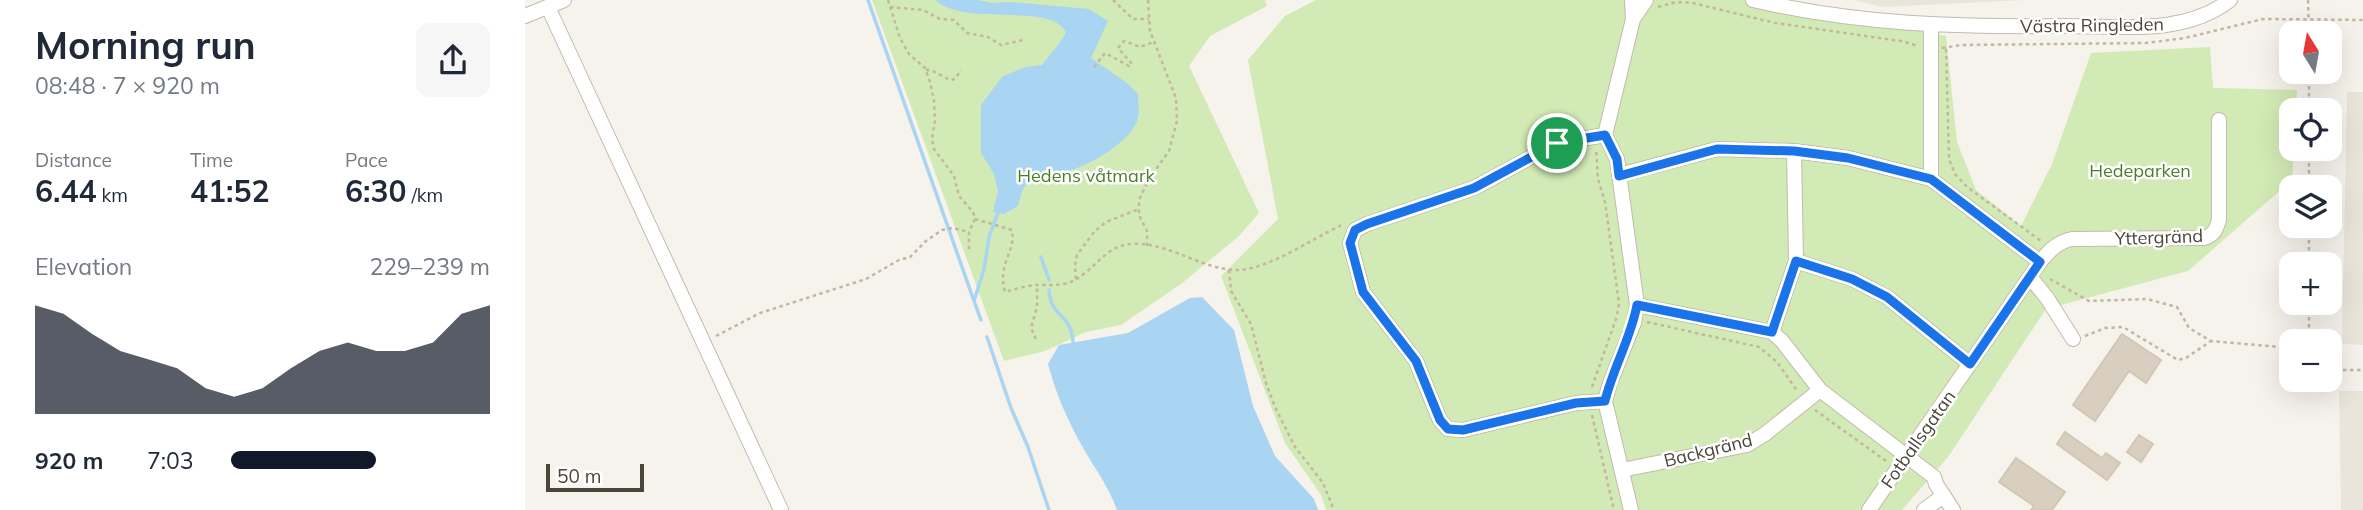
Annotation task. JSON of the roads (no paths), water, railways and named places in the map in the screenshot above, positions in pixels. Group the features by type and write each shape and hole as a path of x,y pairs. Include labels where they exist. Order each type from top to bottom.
{"street":[{"path":"525,16 564,0"},
{"path":"1632,0 1633,19"},
{"path":"1600,136 1633,19 1646,0"},
{"name":"Västra Ringleden","path":"1753,0 1843,17 1990,27 2174,24 2201,17 2230,0"},
{"path":"548,7 781,510"},
{"path":"1931,25 1931,179"},
{"name":"Yttergränd","path":"2040,262 2051,249 2072,239 2204,238 2211,235 2217,229 2219,220 2219,120"},
{"path":"1600,136 1617,159 1636,312 1610,383 1599,401 1622,470 1631,510"},
{"path":"1599,401 1576,403 1463,430 1448,429 1437,413 1416,361 1363,292 1350,243 1355,230 1367,224 1474,188 1557,143 1600,136"},
{"path":"1619,176 1717,149 1794,151 1848,158 1931,179 2040,262"},
{"path":"1772,332 1796,261 1794,151"},
{"path":"1796,261 1852,279 1887,297 1970,364"},
{"name":"Fotballsgatan","path":"1870,510 2040,262"},
{"path":"2030,277 2073,339"},
{"path":"1636,312 1772,332 1820,390 1934,477 1953,510"},
{"name":"Backgränd","path":"1622,470 1747,445 1820,390"},
{"path":"1924,510 1943,496"}],"water":[{"path":"935,0 978,0 1089,9 1108,21 1091,58 1138,94 1139,111 1135,125 1121,142 1080,167 1068,171 1033,173 1022,191 1018,206 1004,214 993,212 998,192 994,174 981,153 981,105 1002,77 1025,67 1042,65 1066,32 1057,23 1043,18 967,12 949,8"},
{"path":"1202,297 1234,330 1253,406 1275,456 1314,499 1318,510 1117,510 1106,485 1071,426 1048,364 1059,345 1128,333 1190,298"}],"waterway":[{"path":"868,0 974,301"},
{"path":"981,320 974,301 984,269 989,237 999,210"},
{"path":"1041,257 1049,280"},
{"path":"1049,290 1053,306 1069,325 1073,342"},
{"path":"987,337 1049,510"}],"park label":[{"name":"Hedeparken","path":"2140,170"},
{"name":"Hedens våtmark","path":"1086,175"}]}
